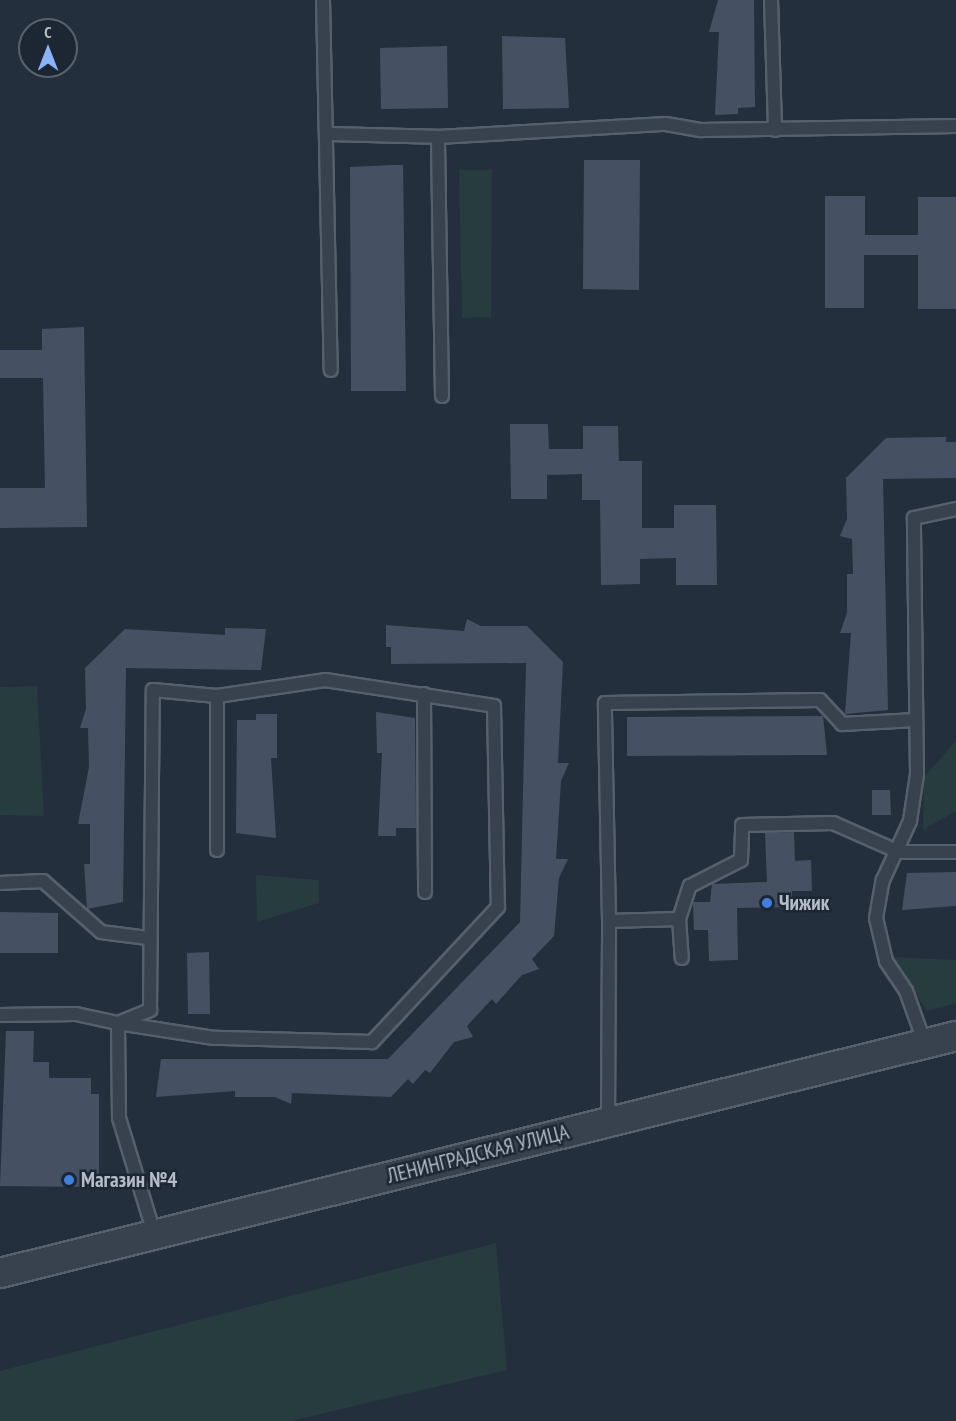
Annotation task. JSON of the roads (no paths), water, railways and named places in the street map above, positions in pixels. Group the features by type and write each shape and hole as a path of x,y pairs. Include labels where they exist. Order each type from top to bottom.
{"street":[{"name":"ЛЕНИНГРАДСКАЯ УЛИЦА","path":"0,1273 956,1036"}],"lane":[{"path":"323,0 331,370"},
{"path":"771,0 775,130"},
{"path":"327,135 438,136 666,124 775,130 956,126"},
{"path":"438,136 442,396"},
{"path":"925,1044 906,991 886,961 876,918 883,880 899,852 917,774 914,518 956,509"},
{"path":"0,1015 76,1014 118,1023 214,1038 372,1042 498,908 494,706 325,680 217,696 153,690 148,938 150,1010 118,1023"},
{"path":"424,694 425,892"},
{"path":"217,696 217,850"},
{"path":"608,1122 609,921 605,703 820,700 842,724 916,720"},
{"path":"682,958 679,919 690,886 741,860 742,825 833,823 899,852 956,852"},
{"path":"0,883 44,881 101,932 148,938"},
{"path":"609,921 679,919"},
{"path":"118,1023 119,1118 154,1233"}],"place":[{"name":"Чижик","path":"767,903"},
{"name":"Магазин №4","path":"69,1180"}]}
